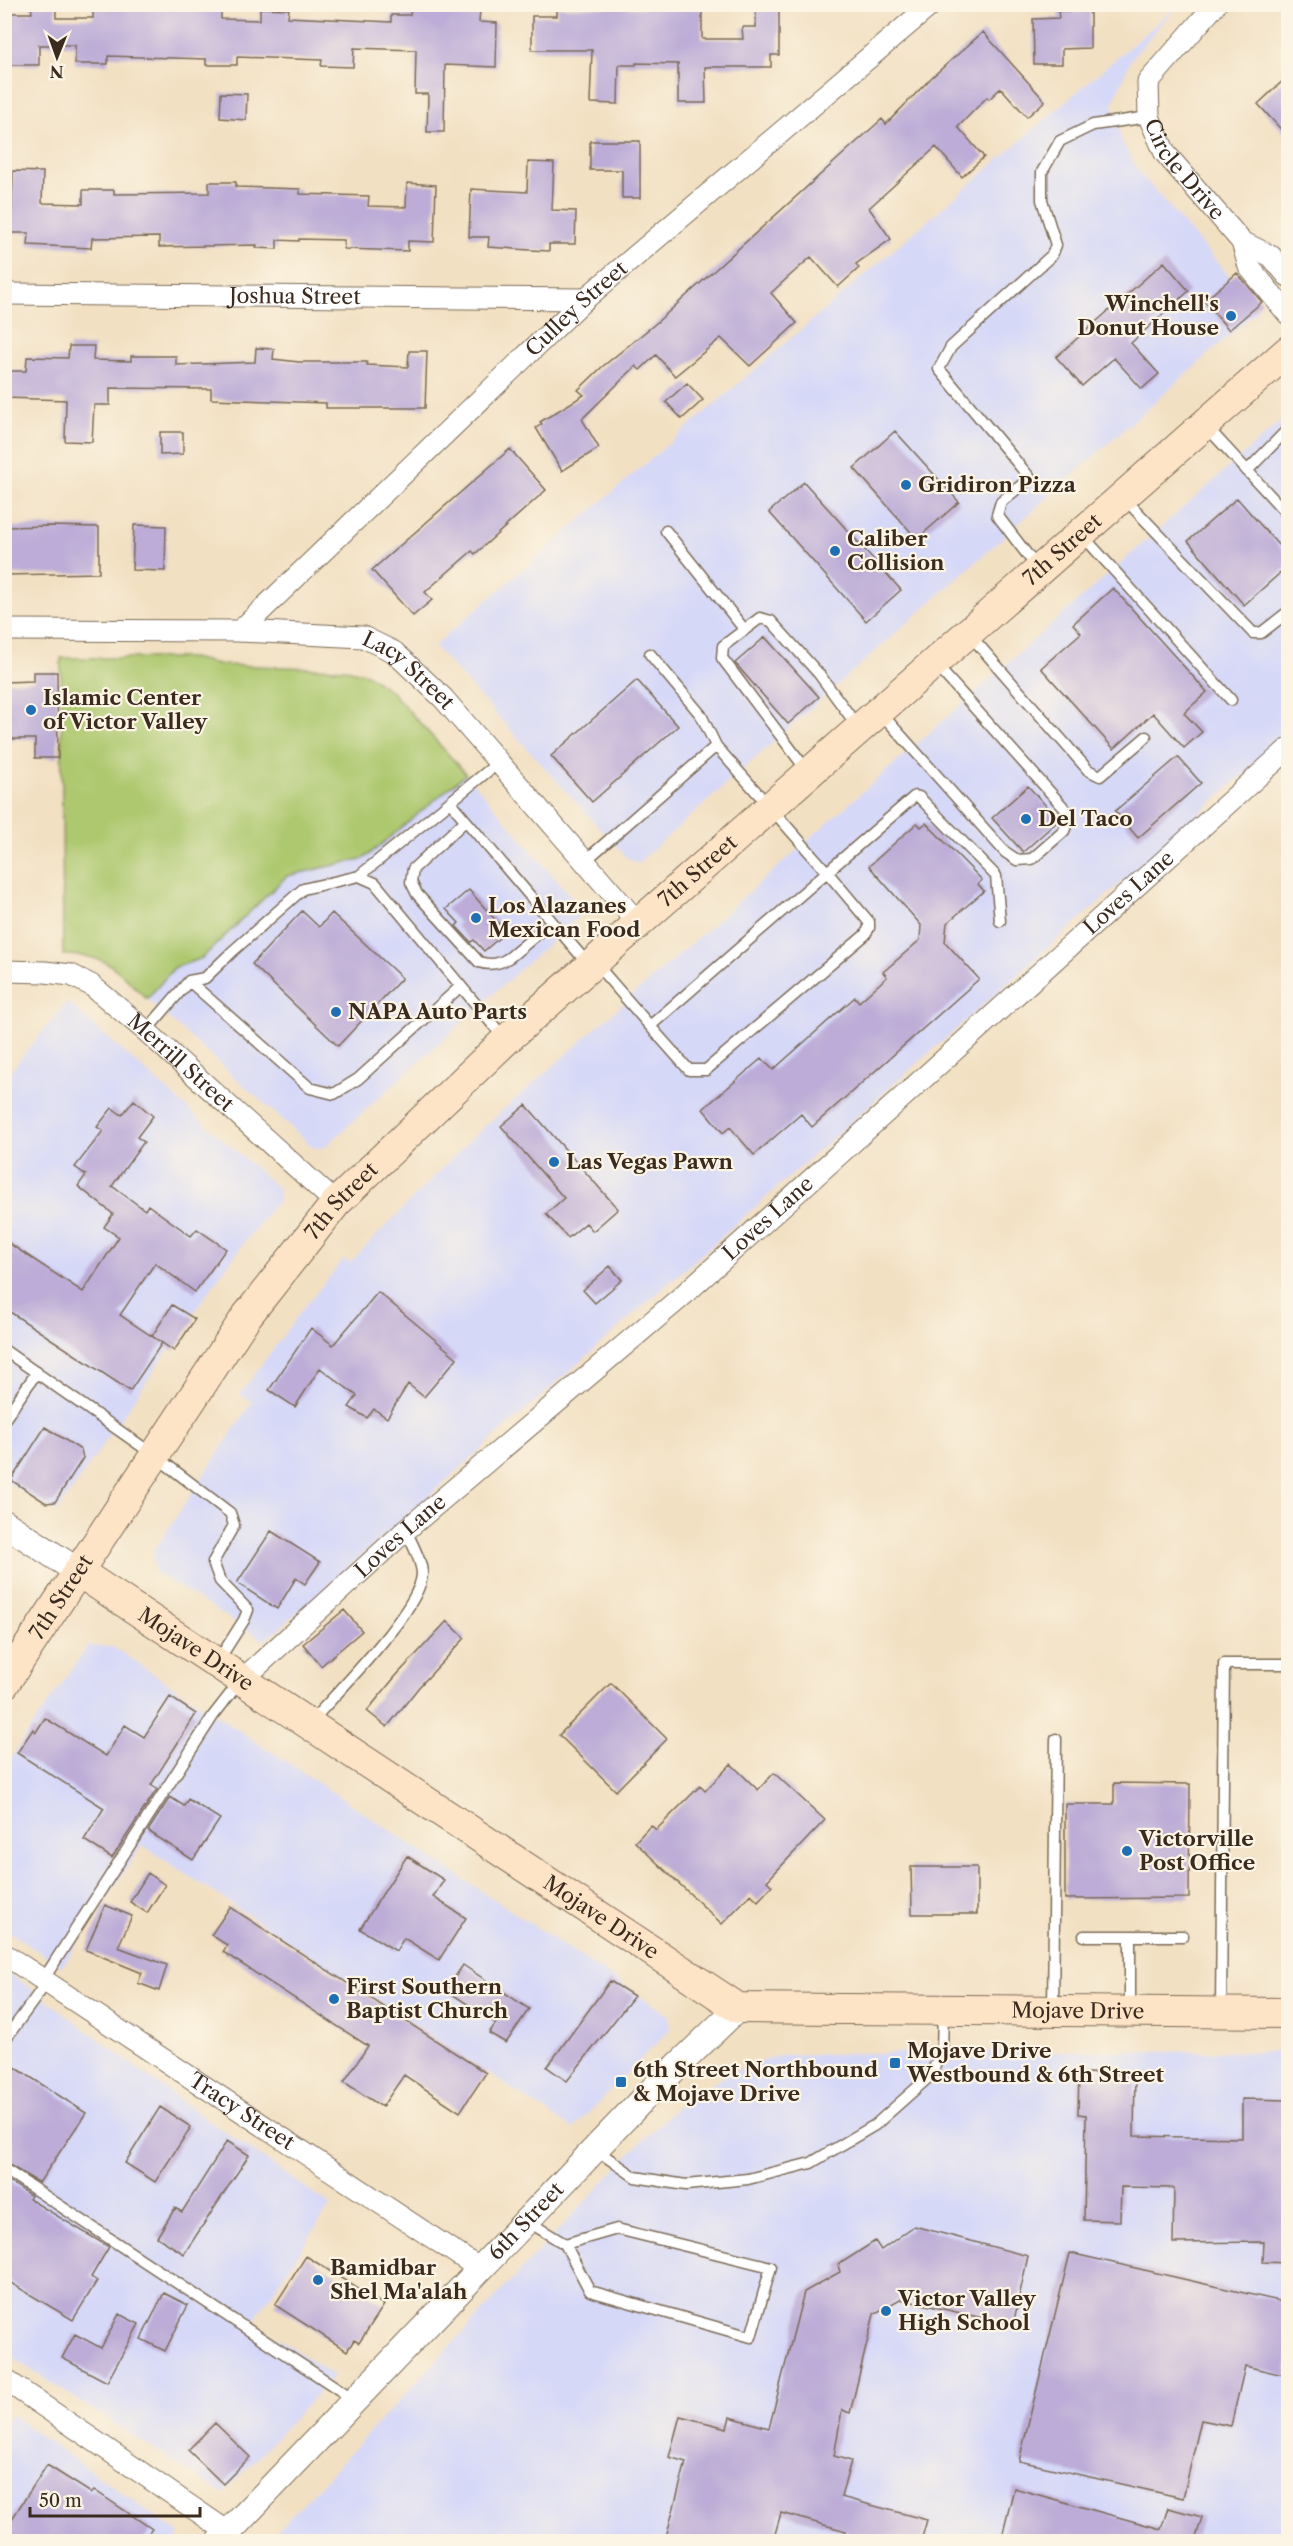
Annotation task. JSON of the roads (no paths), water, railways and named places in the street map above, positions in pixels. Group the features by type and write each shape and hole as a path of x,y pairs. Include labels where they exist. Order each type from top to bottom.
{"main road":[{"name":"7th Street","path":"4,1684 246,1317 336,1203 506,1040 1288,351"},
{"name":"Mojave Drive","path":"79,1572 738,2008 1288,2013"}],"street":[{"name":"Culley Street","path":"240,631 585,299 932,4"},
{"name":"Circle Drive","path":"1216,4 1148,82 1149,117 1165,153 1242,242 1271,256 1288,276"},
{"name":"Circle Drive","path":"1242,242 1249,267 1288,314"},
{"name":"Joshua Street","path":"4,294 585,299"},
{"name":"Lacy Street","path":"4,630 240,631 363,637 394,652 443,698 638,923"},
{"name":"Loves Lane","path":"242,1680 406,1530 680,1298 1288,749"},
{"name":"Merrill Street","path":"4,971 71,975 91,985 146,1031 336,1203"},
{"name":"Mojave Drive","path":"4,1523 79,1572"},
{"name":"Tracy Street","path":"4,1954 480,2269"},
{"name":"6th Street","path":"224,2537 595,2149 738,2008"},
{"path":"4,2379 224,2537"}],"lane":[{"path":"1040,570 996,515 1001,502 1030,478 939,369 951,347 1052,255 1056,244 1042,200 1042,172 1060,141 1094,125 1149,117"},
{"path":"1205,425 1288,516"},
{"path":"1247,471 1288,429"},
{"path":"1123,497 1253,633 1261,633 1288,612"},
{"path":"666,531 744,629"},
{"path":"1081,533 1231,700"},
{"path":"809,773 722,658 723,646 760,618 771,621 819,675 869,720 1005,852 1017,860 1032,860 1064,831 1068,821 1066,810 934,663"},
{"path":"968,633 1088,770 1100,776 1146,738"},
{"path":"450,802 552,922 689,1070 706,1070 865,935 869,922 716,746 701,715 650,654"},
{"path":"585,861 716,746"},
{"path":"146,1031 189,981 205,978 303,889 359,876 499,762"},
{"path":"650,1026 910,800 919,797 996,876 1000,921"},
{"path":"465,820 413,869 411,882 417,894 479,962 486,964 503,962 552,922"},
{"path":"359,876 375,883 506,1040"},
{"path":"189,981 310,1088 334,1095 358,1079 461,986"},
{"path":"4,1350 154,1455 230,1513 234,1525 213,1562 220,1581 248,1610 217,1663"},
{"path":"4,1420 37,1372"},
{"path":"309,1724 403,1617 417,1595 422,1572 406,1530"},
{"path":"1221,2012 1224,1664 1288,1664"},
{"path":"4,2041 45,1981 213,1716 242,1680"},
{"path":"1053,2011 1056,1739"},
{"path":"1084,1936 1184,1936"},
{"path":"1130,1936 1130,2011"},
{"path":"595,2149 635,2177 686,2185 748,2179 811,2163 875,2125 929,2077 942,2052 943,2010"},
{"path":"4,2169 355,2400"},
{"path":"526,2221 565,2244 590,2291 751,2337 771,2267 617,2229 565,2244"}],"place":[{"name":"Winchell's Donut House","path":"1231,316"},
{"name":"Gridiron Pizza","path":"906,485"},
{"name":"Caliber Collision","path":"835,551"},
{"name":"Islamic Center of Victor Valley","path":"31,710"},
{"name":"Del Taco","path":"1026,819"},
{"name":"Los Alazanes Mexican Food","path":"476,918"},
{"name":"NAPA Auto Parts","path":"336,1012"},
{"name":"Las Vegas Pawn","path":"554,1162"},
{"name":"Victorville Post Office","path":"1127,1851"},
{"name":"First Southern Baptist Church","path":"334,1999"},
{"name":"Mojave Drive Westbound & 6th Street","path":"895,2063"},
{"name":"6th Street Northbound & Mojave Drive","path":"621,2082"},
{"name":"Bamidbar Shel Ma'alah","path":"318,2280"},
{"name":"Victor Valley High School","path":"886,2311"}]}
